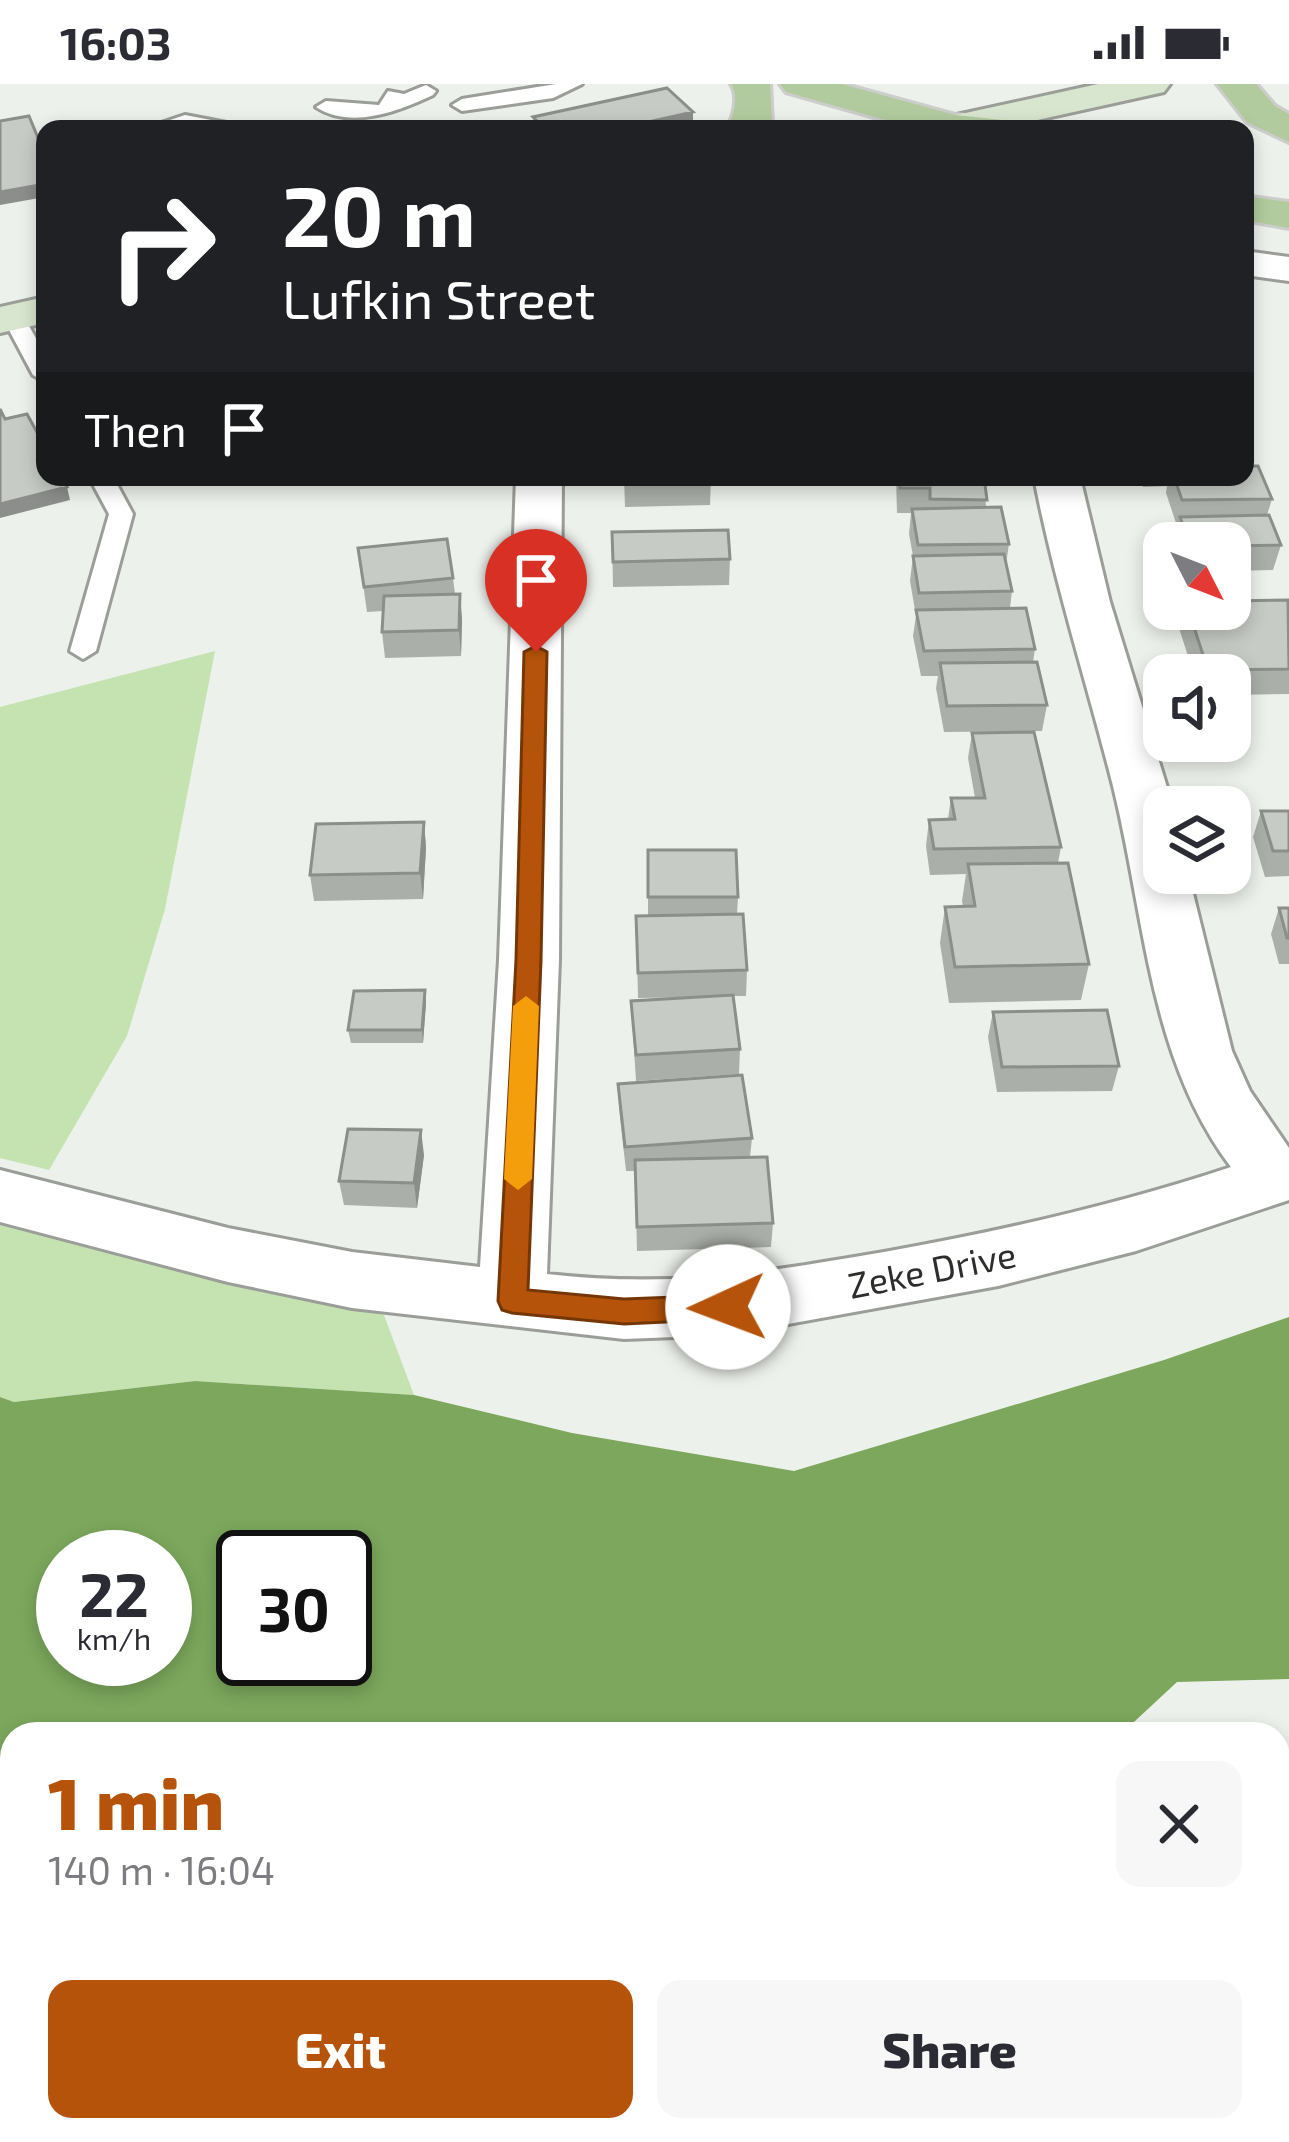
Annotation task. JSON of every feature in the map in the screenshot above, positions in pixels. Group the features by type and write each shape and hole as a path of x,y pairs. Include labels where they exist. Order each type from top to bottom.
{"main road":[{"path":"750,84 754,89 752,120"},
{"path":"799,84 923,120"},
{"path":"987,120 1151,84"},
{"path":"1236,84 1261,114 1282,154"},
{"path":"1254,209 1289,214"},
{"path":"1254,224 1289,224"}],"street":[{"path":"1254,264 1289,269"},
{"path":"512,1301 529,960 539,486"},
{"path":"1059,486 1090,619 1147,814 1167,932 1182,986 1221,1104 1282,1176"},
{"name":"Zeke Drive","path":"0,1196 311,1272 512,1301 624,1311 728,1307 998,1259 1136,1225 1282,1176"}],"lane":[{"path":"462,95 553,92 572,84"},
{"path":"332,94 403,104"},
{"path":"332,94 403,104"},
{"path":"20,315 36,353"},
{"path":"83,651 121,514 106,486"}],"shaded area":[{"path":"215,651 165,909 127,1036 49,1170 0,1158 0,707"},
{"path":"0,1223 384,1315 414,1395 195,1381 14,1402 0,1397"},
{"path":"1289,1317 1289,1679 1177,1682 1134,1722 0,1722 0,1397 14,1402 195,1381 414,1395 572,1433 794,1471 1164,1360"}],"building":[{"path":"667,88 693,112 657,120 533,117"},
{"path":"29,116 36,133 36,186 0,192 0,121"},
{"path":"0,409 5,419 27,414 36,430 36,486 67,487 0,504"},
{"path":"1254,466 1272,499 1182,500 1177,486 1254,486"},
{"path":"985,486 987,500 930,499 930,488 900,488"},
{"path":"1001,507 1009,544 918,545 912,509"},
{"path":"1269,515 1281,545 1251,546 1251,522 1182,522 1180,517"},
{"path":"728,530 730,559 613,562 612,532"},
{"path":"447,539 453,578 364,587 358,548"},
{"path":"1004,554 1012,591 919,593 913,556"},
{"path":"460,594 459,630 382,632 384,596"},
{"path":"1288,600 1289,669 1251,669 1251,654 1203,654 1195,630 1251,630 1251,601"},
{"path":"1026,608 1035,649 924,651 916,610"},
{"path":"1037,662 1047,705 947,706 940,663"},
{"path":"1034,732 1061,847 934,849 929,820 955,819 951,798 985,798 972,733"},
{"path":"1261,811 1289,811 1289,851 1273,851"},
{"path":"424,822 420,873 310,875 316,824"},
{"path":"648,850 736,850 738,897 648,897"},
{"path":"1068,863 1089,964 955,967 945,907 975,906 968,864"},
{"path":"1279,908 1289,908 1289,938 1287,938"},
{"path":"743,914 747,970 638,973 636,916"},
{"path":"425,990 422,1030 348,1030 354,991"},
{"path":"733,995 740,1049 636,1055 631,1001"},
{"path":"1107,1010 1119,1066 1002,1067 993,1012"},
{"path":"742,1075 752,1138 625,1147 618,1084"},
{"path":"348,1129 421,1130 414,1183 339,1181"},
{"path":"767,1157 773,1223 637,1227 635,1160"}],"slow traffic":[{"path":"518,1179 526,1006"}],"route":[{"path":"536,652 529,960 512,1301 624,1311 728,1307"}]}
